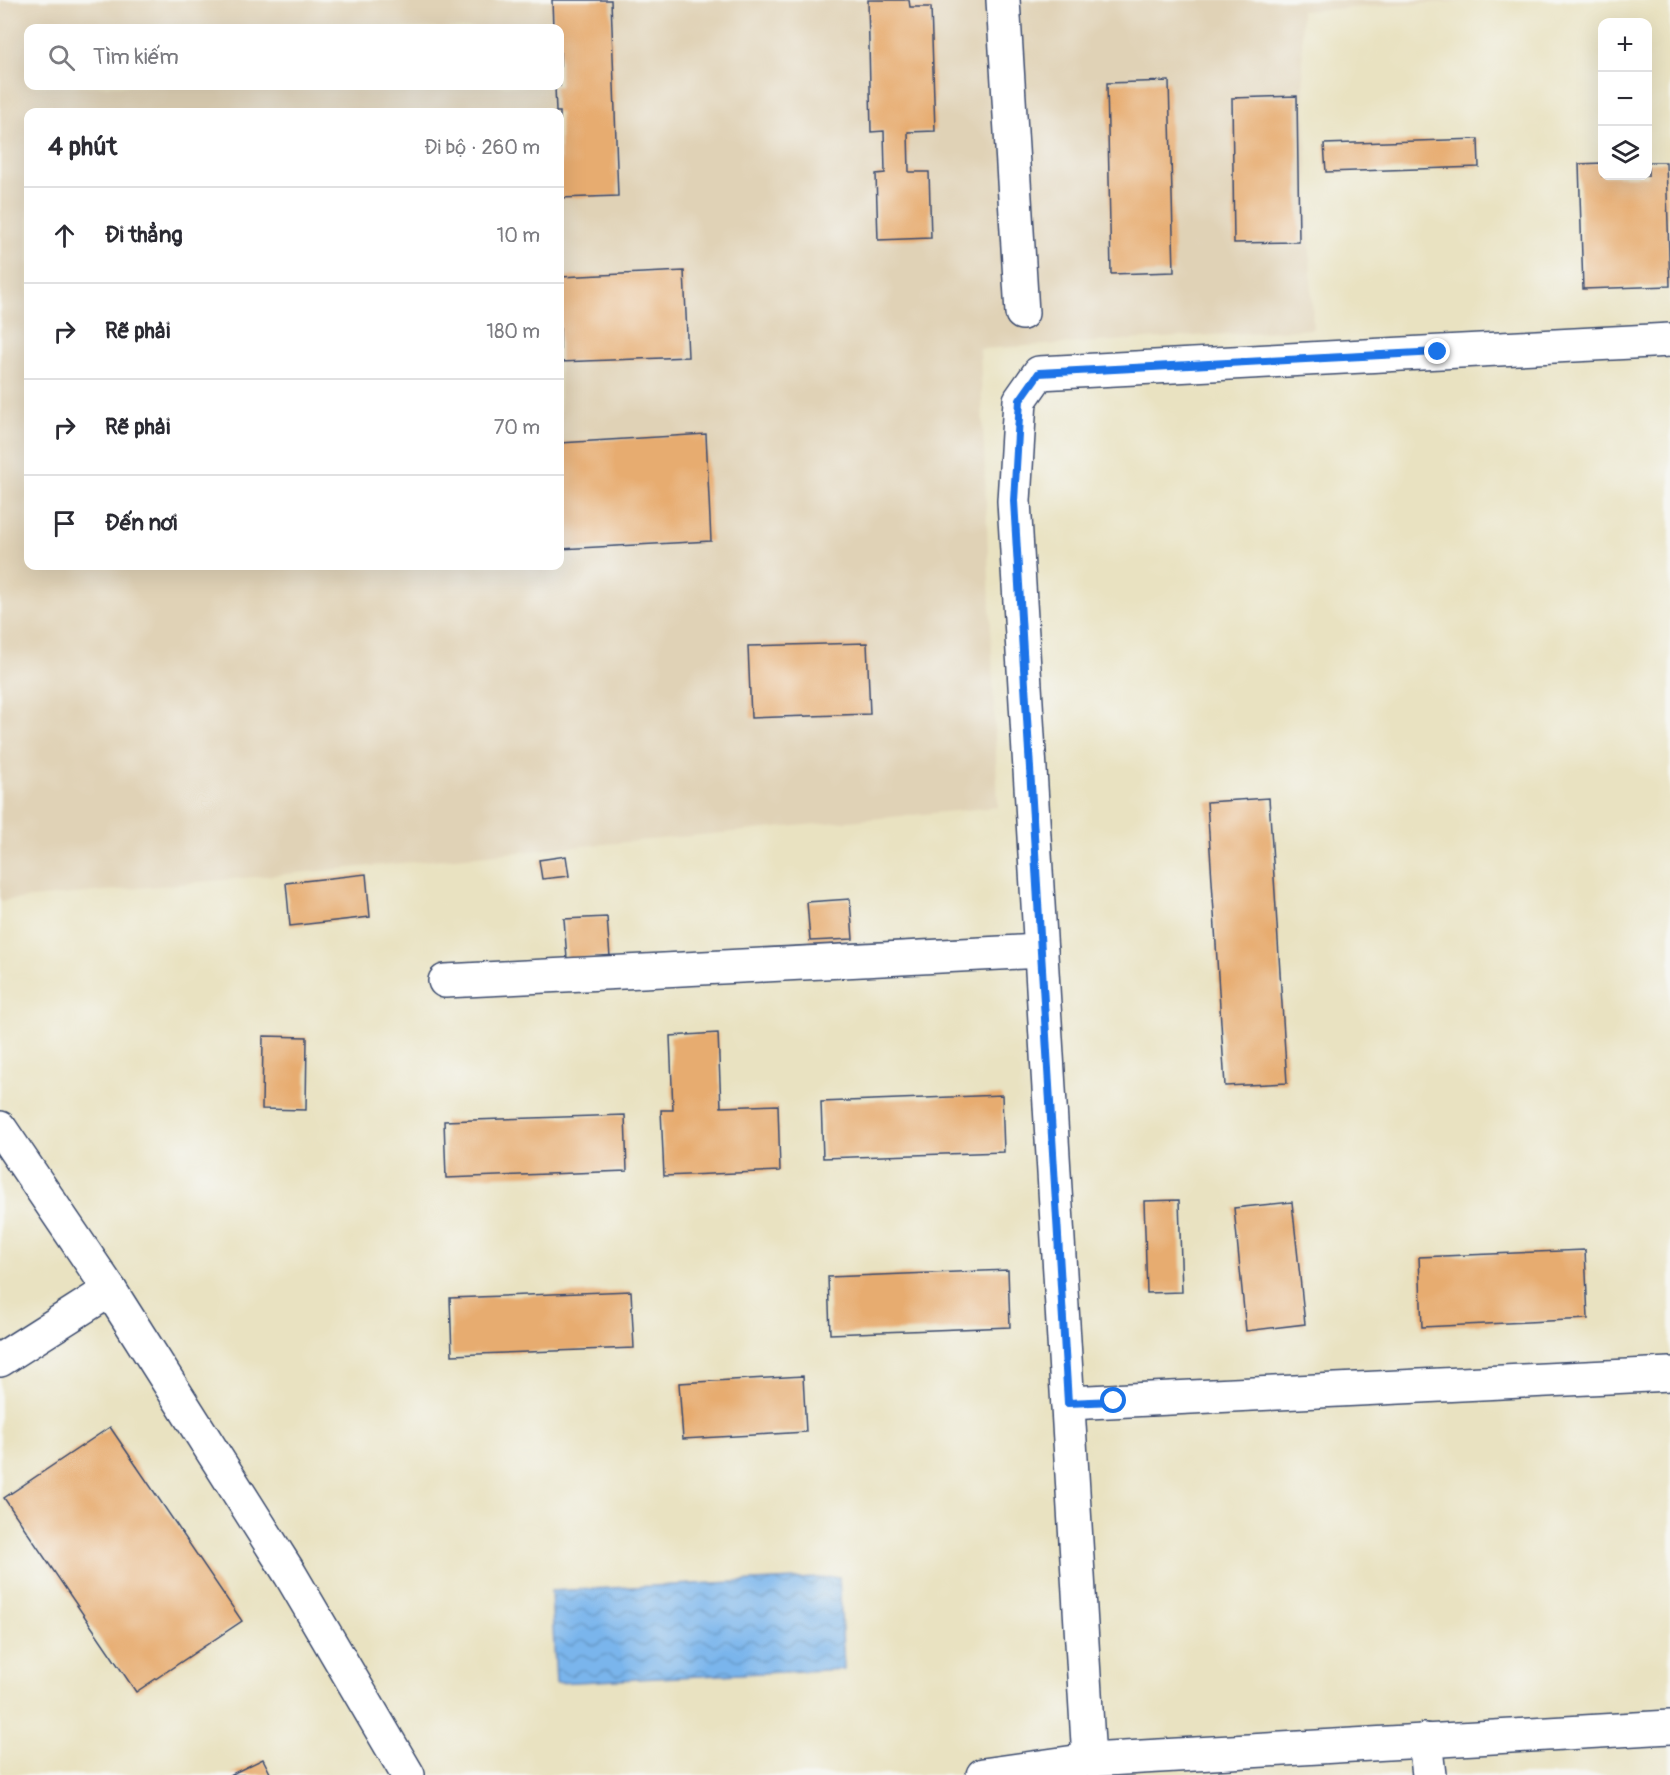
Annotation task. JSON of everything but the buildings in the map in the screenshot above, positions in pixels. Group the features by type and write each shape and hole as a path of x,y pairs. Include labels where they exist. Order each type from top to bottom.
{"street":[{"path":"1003,0 1022,313"},
{"path":"1089,1760 1014,501 1020,400 1039,373 1670,340"},
{"path":"445,981 1041,951"},
{"path":"0,1128 110,1290 290,1574 408,1775"},
{"path":"0,1360 110,1290"},
{"path":"1068,1403 1670,1374"},
{"path":"983,1775 1089,1760 1670,1727"},
{"path":"1425,1740 1429,1775"}],"shaded area":[{"path":"0,0 1478,0 1301,11 1313,329 980,349 998,807 0,901"}],"water":[{"path":"839,1577 844,1669 556,1683 551,1591"}],"route":[{"path":"1114,1401 1068,1403 1014,501 1020,400 1039,373 1438,352"}]}
